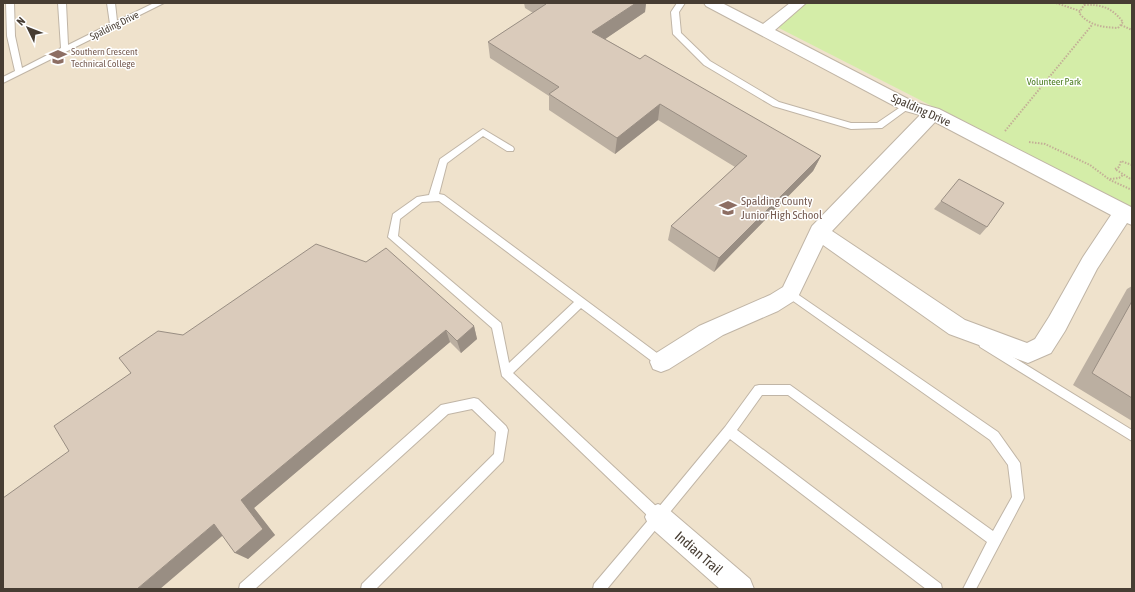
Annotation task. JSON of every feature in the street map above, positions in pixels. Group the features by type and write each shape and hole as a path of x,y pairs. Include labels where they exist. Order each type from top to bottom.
{"street":[{"name":"Spalding Drive","path":"711,3 908,106 933,113 1128,214"},
{"path":"764,31 799,3"},
{"path":"661,362 687,345 734,319 782,299 790,293 819,232 933,113"},
{"path":"819,232 957,327 1028,353 1043,346 1057,324 1090,263 1128,214"},
{"name":"Indian Trail","path":"658,517 740,589"}],"lane":[{"path":"10,3 11,36 19,72"},
{"path":"62,3 65,49"},
{"path":"110,3 114,26"},
{"name":"Spalding Drive","path":"3,80 160,3"},
{"path":"682,3 675,12 676,34 707,64 776,104 851,126 879,126 908,106"},
{"path":"433,198 443,160 483,132 510,149"},
{"path":"658,517 506,373 497,326 393,237 396,217 420,199 441,197 661,362"},
{"path":"790,293 994,436 1014,463 1018,498 969,589"},
{"path":"506,373 581,302"},
{"path":"957,327 1132,436"},
{"path":"599,589 729,431 759,390 790,390 995,540"},
{"path":"246,589 445,409 474,403 502,430 499,457 367,589"},
{"path":"729,431 936,589"}],"path":[{"path":"1056,3 1080,11"},
{"path":"1099,4 1114,10 1124,22 1118,28 1097,27 1086,22 1079,13 1080,11 1084,5 1099,4"},
{"path":"994,145 1092,25"},
{"path":"1121,25 1132,30"},
{"path":"1026,142 1045,144 1090,165 1110,180 1132,190"},
{"path":"1132,165 1121,161 1121,164 1116,171 1132,180"},
{"path":"1110,180 1120,178 1123,175"}],"shaded area":[{"path":"3,3 798,3 772,24 1132,208 1132,589 3,589"}],"green space":[{"name":"Volunteer Park","path":"798,3 1132,3 1132,208 771,24"}],"building":[{"path":"543,3 636,3 592,32 640,59 645,55 821,156 719,258 671,226 747,156 660,104 617,138 549,94 559,87 488,42 546,4"},
{"path":"959,179 1004,203 987,227 941,201"},
{"path":"316,244 366,262 386,248 474,326 457,341 446,330 241,500 263,529 235,553 214,524 137,589 3,589 3,498 69,451 54,426 131,373 119,358 158,331 183,335"},
{"path":"1132,301 1132,398 1092,373"}],"place":[{"name":"Southern Crescent Technical College","path":"58,57"},
{"name":"Spalding County Junior High School","path":"728,208"}]}
